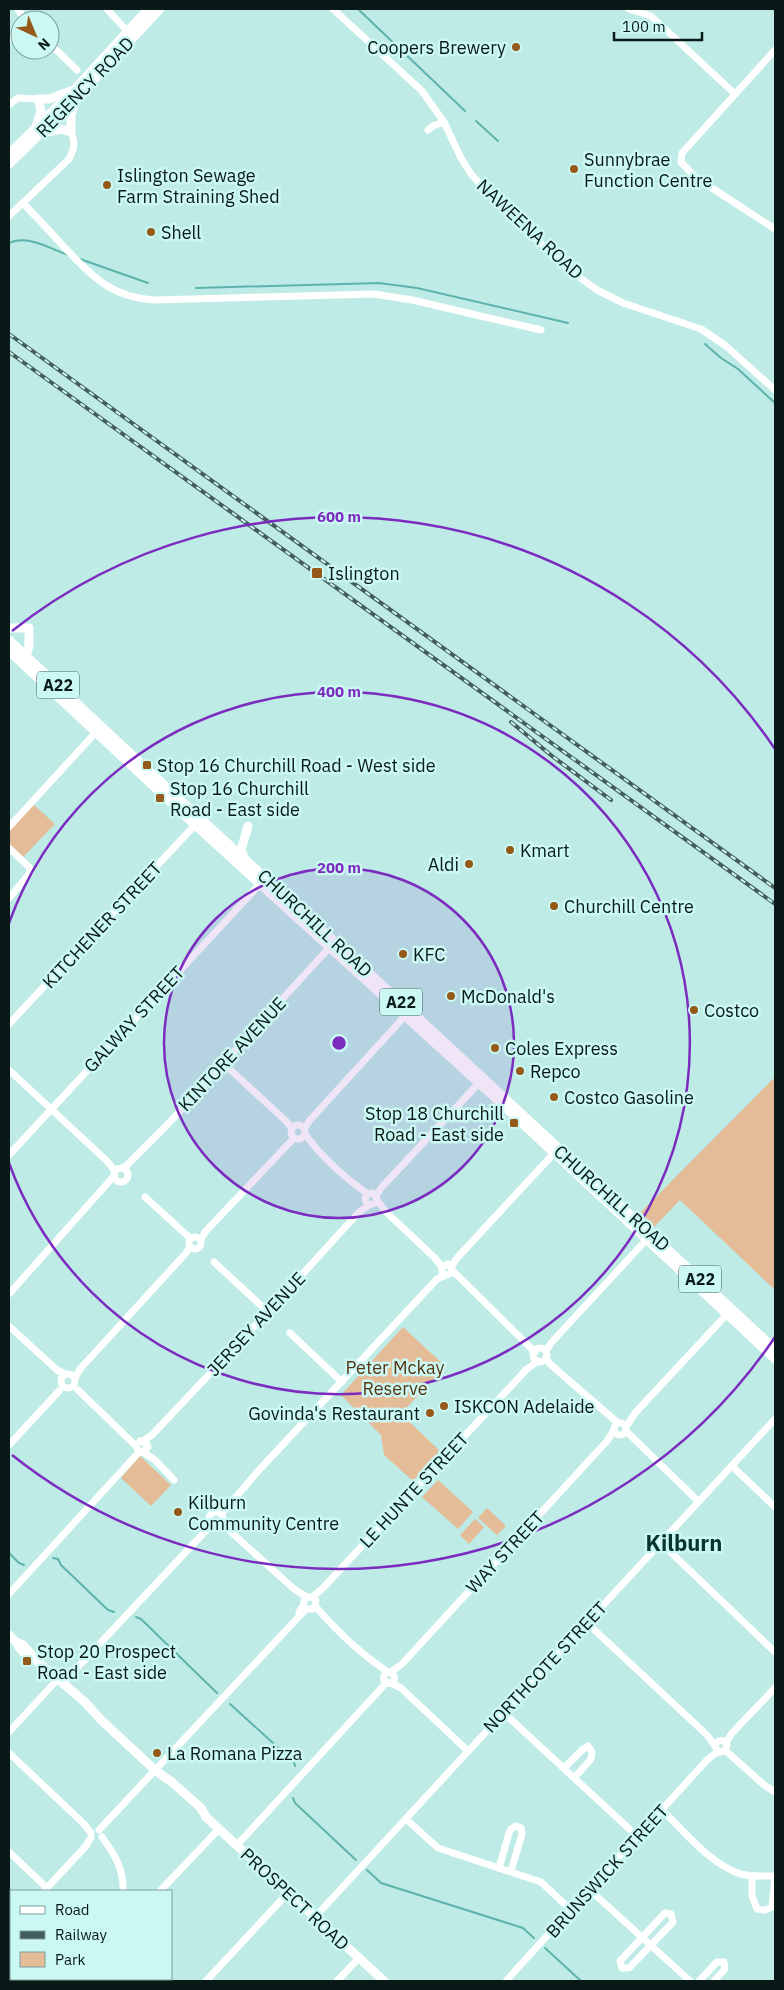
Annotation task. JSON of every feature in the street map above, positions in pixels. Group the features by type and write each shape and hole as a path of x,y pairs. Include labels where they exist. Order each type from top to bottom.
{"main road":[{"name":"REGENCY ROAD","path":"131,34 148,9"},
{"name":"REGENCY ROAD","path":"9,164 131,34 160,9"},
{"path":"74,95 71,132 61,128 38,131 41,111 38,99 74,95"},
{"name":"REGENCY ROAD","path":"9,154 38,131"},
{"path":"9,628 29,628 26,656"},
{"name":"CHURCHILL ROAD","path":"9,640 195,825 479,1083 625,1209 775,1359"},
{"name":"CHURCHILL ROAD","path":"9,652 244,857 556,1151 637,1230 775,1349"},
{"path":"244,857 241,850 248,826"},
{"path":"625,1209 623,1211 637,1230"},
{"name":"PROSPECT ROAD","path":"9,1635 29,1650 37,1661 86,1703 101,1720 156,1771 173,1783 200,1808 206,1817 384,1981"}],"street":[{"path":"107,9 131,34"},
{"name":"NAWEENA ROAD","path":"333,9 422,91 444,122 461,158 485,190 571,271 597,290 622,303 701,329 726,346 775,390"},
{"path":"629,9 651,16 735,94"},
{"path":"775,50 682,153 681,162 694,177 775,229"},
{"path":"60,54 77,70"},
{"path":"9,105 18,98 38,99"},
{"path":"428,130 444,122"},
{"path":"9,216 69,159 74,148 74,139 71,132"},
{"path":"23,203 99,282 113,291 144,299 380,295 412,300 542,330"},
{"path":"9,827 99,729"},
{"name":"KITCHENER STREET","path":"9,1024 195,825"},
{"path":"9,848 29,867 30,873 9,898"},
{"name":"GALWAY STREET","path":"9,1155 260,884"},
{"name":"KINTORE AVENUE","path":"9,1294 329,948"},
{"path":"9,1445 405,1016"},
{"path":"223,1063 632,1438 698,1501"},
{"path":"9,1070 119,1173"},
{"name":"JERSEY AVENUE","path":"9,1594 132,1460 152,1435 479,1083"},
{"path":"221,1514 556,1151"},
{"path":"144,1197 195,1242"},
{"name":"LE HUNTE STREET","path":"46,1890 322,1589 527,1369 542,1356 647,1239"},
{"path":"214,1262 268,1312"},
{"name":"WAY STREET","path":"237,1845 607,1441 729,1311"},
{"path":"9,1326 57,1370 68,1383 142,1447 174,1480"},
{"path":"290,1333 342,1382"},
{"name":"NORTHCOTE STREET","path":"315,1916 775,1419"},
{"path":"732,1466 775,1507"},
{"path":"212,1524 209,1520 211,1514 216,1512 221,1514"},
{"path":"221,1514 223,1518 221,1523"},
{"path":"9,1732 60,1682 212,1524 221,1523"},
{"path":"221,1523 324,1616 468,1751"},
{"path":"660,1542 775,1652"},
{"path":"586,1622 707,1735 764,1785 775,1792"},
{"name":"BRUNSWICK STREET","path":"507,1981 775,1688"},
{"path":"504,1713 638,1837"},
{"path":"564,1768 588,1746 592,1752 591,1760 574,1778"},
{"path":"10,1753 108,1846 115,1855 122,1871 123,1890"},
{"path":"662,1810 712,1858 736,1872 752,1876 775,1876 772,1907 768,1910 757,1909 753,1900 752,1876"},
{"path":"406,1819 438,1848 541,1882 571,1910"},
{"path":"499,1868 510,1830 516,1826 521,1828 522,1834 511,1871"},
{"path":"161,1890 219,1829"},
{"path":"9,1852 46,1890"},
{"path":"590,1890 690,1981"},
{"path":"206,1981 288,1893"},
{"path":"665,1913 671,1914 672,1922 650,1946 629,1968 622,1968 620,1961 665,1913"},
{"path":"337,1981 359,1958"},
{"path":"699,1981 717,1962 724,1962 725,1969 714,1981"}],"green space":[{"path":"33,804 55,824 22,858 9,846 9,829"},
{"path":"775,1077 775,1290 680,1200 654,1227 641,1212"},
{"name":"Peter Mckay Reserve","path":"403,1327 445,1366 401,1414 440,1451 413,1481 384,1455 381,1435 341,1395"},
{"path":"140,1456 171,1485 151,1506 121,1478"},
{"path":"438,1480 473,1512 458,1529 422,1497"},
{"path":"487,1508 506,1526 497,1535 478,1518"},
{"path":"475,1519 484,1527 469,1544 460,1535"}],"waterway":[{"path":"358,9 465,111"},
{"path":"476,121 498,141"},
{"path":"9,243 23,240 31,241 68,255"},
{"path":"80,259 148,283"},
{"path":"196,288 379,283 417,288 568,323"},
{"path":"705,344 738,369 775,403"},
{"path":"9,1553 19,1563 24,1565"},
{"path":"53,1558 58,1559 61,1565 108,1610 114,1612"},
{"path":"136,1617 141,1619 217,1693"},
{"path":"230,1704 294,1762 295,1766"},
{"path":"293,1798 295,1803 356,1860"},
{"path":"367,1870 381,1883 523,1928 534,1938"},
{"path":"545,1948 581,1981"}],"railway":[{"path":"9,334 775,888"},
{"path":"9,352 775,904"},
{"path":"511,722 552,756 611,800"}],"place":[{"name":"Coopers Brewery","path":"516,47"},
{"name":"Sunnybrae Function Centre","path":"574,169"},
{"name":"Islington Sewage Farm Straining Shed","path":"107,185"},
{"name":"Shell","path":"151,232"},
{"name":"Islington","path":"317,573"},
{"name":"Stop 16 Churchill Road - West side","path":"147,765"},
{"name":"Stop 16 Churchill Road - East side","path":"160,798"},
{"name":"Kmart","path":"510,850"},
{"name":"Aldi","path":"469,864"},
{"name":"Churchill Centre","path":"554,906"},
{"name":"KFC","path":"403,954"},
{"name":"McDonald's","path":"451,996"},
{"name":"Costco","path":"694,1010"},
{"name":"Coles Express","path":"495,1048"},
{"name":"Repco","path":"520,1071"},
{"name":"Costco Gasoline","path":"554,1097"},
{"name":"Stop 18 Churchill Road - East side","path":"514,1123"},
{"name":"ISKCON Adelaide","path":"444,1406"},
{"name":"Govinda's Restaurant","path":"430,1413"},
{"name":"Kilburn Community Centre","path":"178,1512"},
{"name":"Stop 20 Prospect Road - East side","path":"27,1661"},
{"name":"La Romana Pizza","path":"157,1753"}],"district":[{"name":"Kilburn","path":"684,1542"}]}
